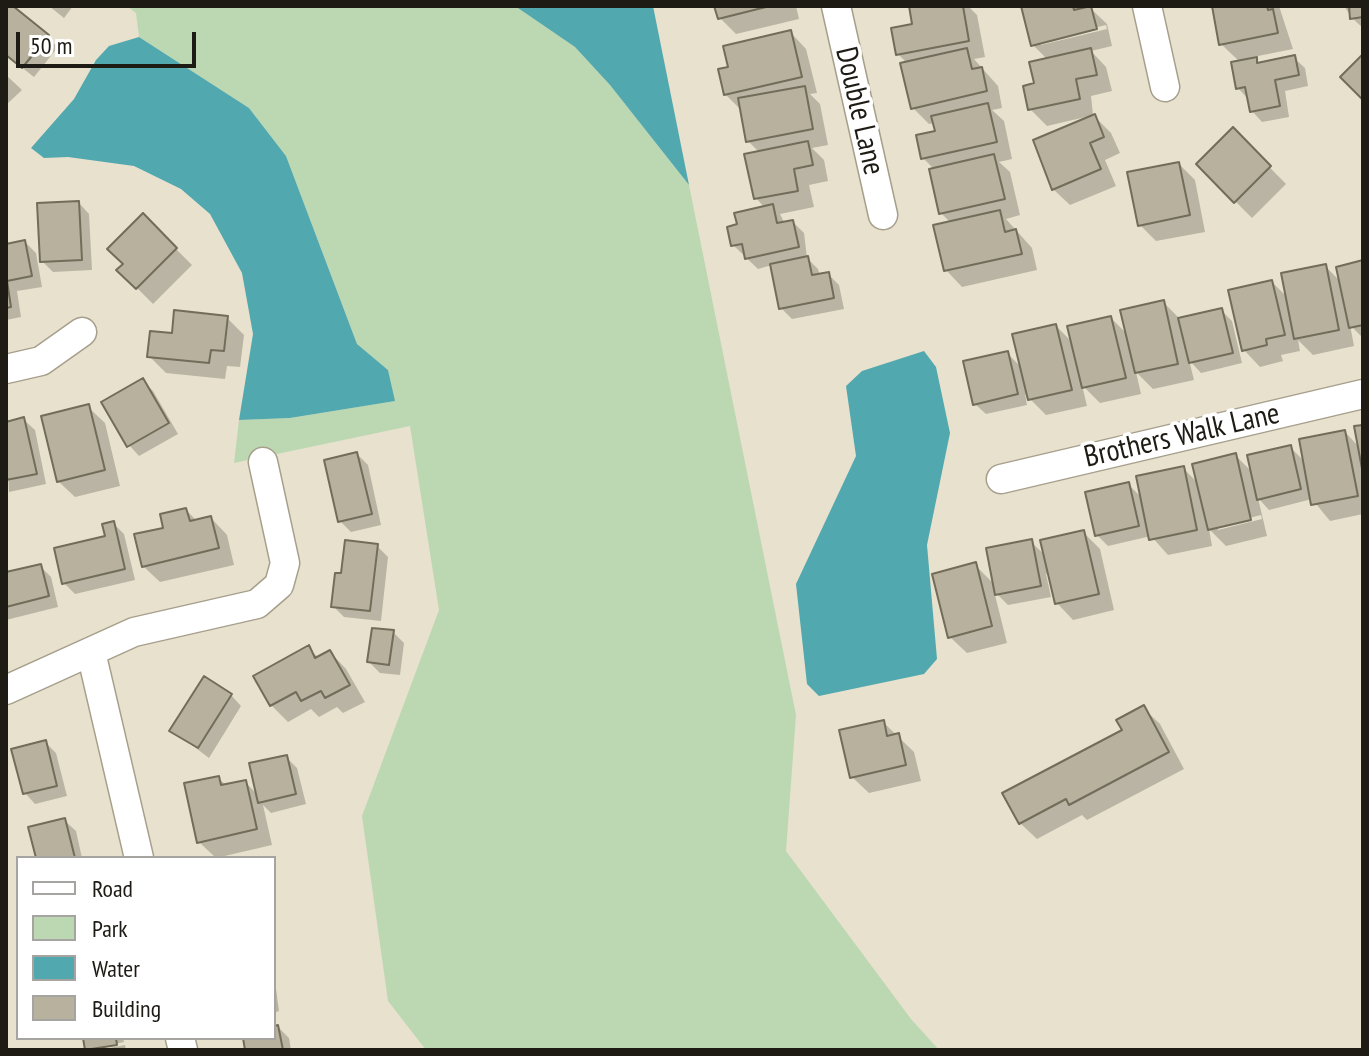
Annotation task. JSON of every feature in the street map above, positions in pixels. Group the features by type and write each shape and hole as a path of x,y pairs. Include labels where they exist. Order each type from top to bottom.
{"street":[{"name":"Double Lane","path":"836,6 883,215"},
{"path":"1147,6 1165,87"},
{"path":"6,369 41,361 82,332"},
{"name":"Brothers Walk Lane","path":"1001,479 1363,394"},
{"path":"6,690 134,632 257,604 279,585 285,563 263,462"},
{"path":"91,652 139,856"}],"green space":[{"path":"127,6 515,6 575,47 610,85 689,185 796,715 786,851 911,1019 939,1050 426,1050 388,1001 362,816 439,610 410,426 234,463 239,420 290,418 394,401 388,370 357,344 286,156 249,108 139,37 136,13"}],"water":[{"path":"515,6 653,6 689,185 610,85 575,47"},
{"path":"139,37 249,108 286,156 357,344 388,370 395,401 290,418 239,420 253,334 242,273 210,214 181,189 134,166 68,157 44,158 31,148 74,99 96,60 109,46"},
{"path":"924,351 936,367 950,433 927,545 937,659 924,674 819,696 807,684 796,584 856,456 846,386 862,371"}],"building":[{"path":"7,6 13,6 49,35 22,68 6,55"},
{"path":"714,6 770,6 718,19"},
{"path":"909,6 963,6 969,41 896,55 891,28 912,24"},
{"path":"1021,6 1073,6 1074,10 1091,6 1097,29 1031,46"},
{"path":"1212,6 1267,6 1268,10 1273,9 1278,33 1219,45"},
{"path":"1349,6 1363,6 1363,17 1350,19"},
{"path":"791,30 802,77 724,95 718,69 728,67 723,46"},
{"path":"967,48 972,69 982,67 987,91 911,109 900,63"},
{"path":"1091,48 1097,75 1076,79 1080,99 1028,110 1023,86 1034,83 1029,62"},
{"path":"1363,54 1363,100 1340,77"},
{"path":"1295,55 1299,75 1275,80 1280,106 1250,112 1245,87 1236,89 1231,62 1257,57 1257,63"},
{"path":"805,86 813,129 746,142 738,98"},
{"path":"988,103 997,142 921,159 916,135 935,131 931,116"},
{"path":"1095,114 1104,137 1090,143 1101,169 1052,190 1033,140"},
{"path":"1233,127 1271,166 1234,203 1196,164"},
{"path":"808,141 813,165 794,169 798,191 754,199 744,154"},
{"path":"994,154 1005,199 939,214 929,169"},
{"path":"1179,162 1190,215 1138,226 1127,172"},
{"path":"79,201 82,260 40,262 37,203"},
{"path":"773,204 777,223 793,220 799,247 745,259 742,244 731,246 727,227 737,224 734,213"},
{"path":"1000,210 1005,232 1016,229 1022,254 944,271 933,225"},
{"path":"143,213 177,248 136,289 116,270 123,264 107,249"},
{"path":"25,240 32,276 7,281 11,307 6,308 6,244"},
{"path":"808,256 812,275 829,272 834,298 779,309 770,264"},
{"path":"1363,260 1363,325 1349,328 1336,267"},
{"path":"1326,264 1339,330 1294,339 1281,273"},
{"path":"1272,280 1285,335 1266,339 1267,345 1242,351 1228,290"},
{"path":"1164,300 1178,364 1135,373 1120,310"},
{"path":"1222,308 1233,353 1189,363 1178,318"},
{"path":"174,310 228,316 224,351 211,350 209,363 147,357 150,331 172,333"},
{"path":"1111,316 1126,378 1082,388 1067,326"},
{"path":"1056,324 1072,390 1028,400 1012,334"},
{"path":"1008,351 1018,394 973,405 963,361"},
{"path":"143,378 169,423 127,447 101,402"},
{"path":"89,404 105,470 57,482 41,416"},
{"path":"24,417 37,474 6,480 6,422"},
{"path":"1363,425 1363,474 1354,426"},
{"path":"1345,430 1358,496 1311,505 1299,439"},
{"path":"1291,445 1301,489 1257,500 1247,455"},
{"path":"357,452 372,514 338,522 324,460"},
{"path":"1236,453 1251,520 1208,530 1192,464"},
{"path":"1184,466 1197,530 1149,540 1136,476"},
{"path":"1129,482 1139,526 1095,536 1085,492"},
{"path":"186,508 190,521 211,516 219,548 142,567 134,534 163,528 160,514"},
{"path":"114,521 125,569 62,584 54,548 105,536 102,524"},
{"path":"1084,530 1099,594 1055,604 1040,540"},
{"path":"1032,539 1041,586 995,595 986,548"},
{"path":"345,540 378,544 370,611 331,607 335,573 341,573"},
{"path":"976,562 992,626 948,638 932,574"},
{"path":"41,564 49,596 6,607 6,572"},
{"path":"372,628 394,630 389,665 367,662"},
{"path":"309,645 315,658 330,650 350,685 325,698 321,691 301,701 296,692 270,706 253,676"},
{"path":"204,676 232,694 198,748 169,731"},
{"path":"1144,705 1169,752 1069,805 1066,799 1019,824 1002,793 1122,730 1116,720"},
{"path":"884,720 887,736 899,733 906,765 850,778 839,730"},
{"path":"46,740 57,786 23,794 11,749"},
{"path":"287,755 296,794 258,803 249,763"},
{"path":"219,776 221,785 246,780 257,829 197,843 184,783"},
{"path":"65,818 74,856 35,856 28,827"},
{"path":"276,1026 283,1050 245,1050 243,1040 276,1040"},
{"path":"83,1040 116,1040 117,1045 85,1050"}]}
